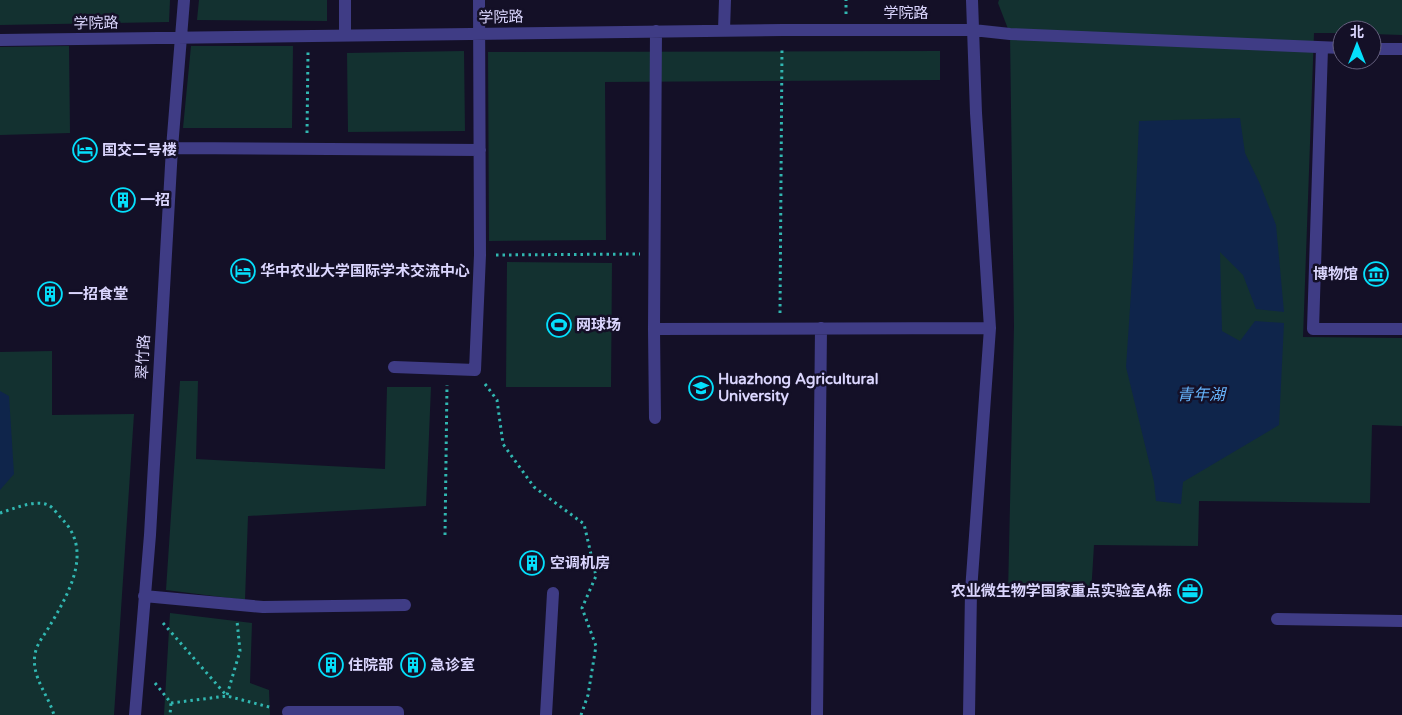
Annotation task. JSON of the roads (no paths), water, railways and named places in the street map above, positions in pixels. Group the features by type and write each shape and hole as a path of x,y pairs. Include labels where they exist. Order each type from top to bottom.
{"street":[{"name":"翠竹路","path":"135,715 150,535 172,148 184,0"},
{"path":"345,0 345,35"},
{"path":"394,367 475,370 480,255 479,0"},
{"path":"724,30 725,0"},
{"path":"969,715 971,591 990,328 976,113 972,0"},
{"name":"学院路","path":"0,40 724,30 973,30 1010,34 1332,48"},
{"path":"655,418 656,31"},
{"path":"1322,48 1313,329 1402,329"},
{"path":"1382,49 1402,49"},
{"path":"172,148 480,150"},
{"path":"817,715 821,328"},
{"path":"654,329 990,328"},
{"path":"546,715 554,593"},
{"path":"144,596 263,607 405,605"},
{"path":"1277,619 1402,620"},
{"path":"288,712 398,712 398,715"}],"water":[{"name":"青年湖","path":"1240,118 1245,153 1260,184 1276,225 1284,312 1256,309 1243,275 1220,252 1222,331 1240,341 1255,321 1284,323 1279,425 1183,482 1181,504 1156,501 1154,482 1126,367 1133,263 1139,121"},
{"path":"0,391 9,396 14,474 0,490"}],"place":[{"name":"国交二号楼","path":"85,150"},
{"name":"一招","path":"123,200"},
{"name":"华中农业大学国际学术交流中心","path":"243,271"},
{"name":"博物馆","path":"1376,274"},
{"name":"一招食堂","path":"50,294"},
{"name":"网球场","path":"559,325"},
{"name":"Huazhong Agricultural University","path":"701,388"},
{"name":"空调机房","path":"532,563"},
{"name":"农业微生物学国家重点实验室A栋","path":"1190,591"},
{"name":"住院部","path":"331,665"},
{"name":"急诊室","path":"413,665"}]}
